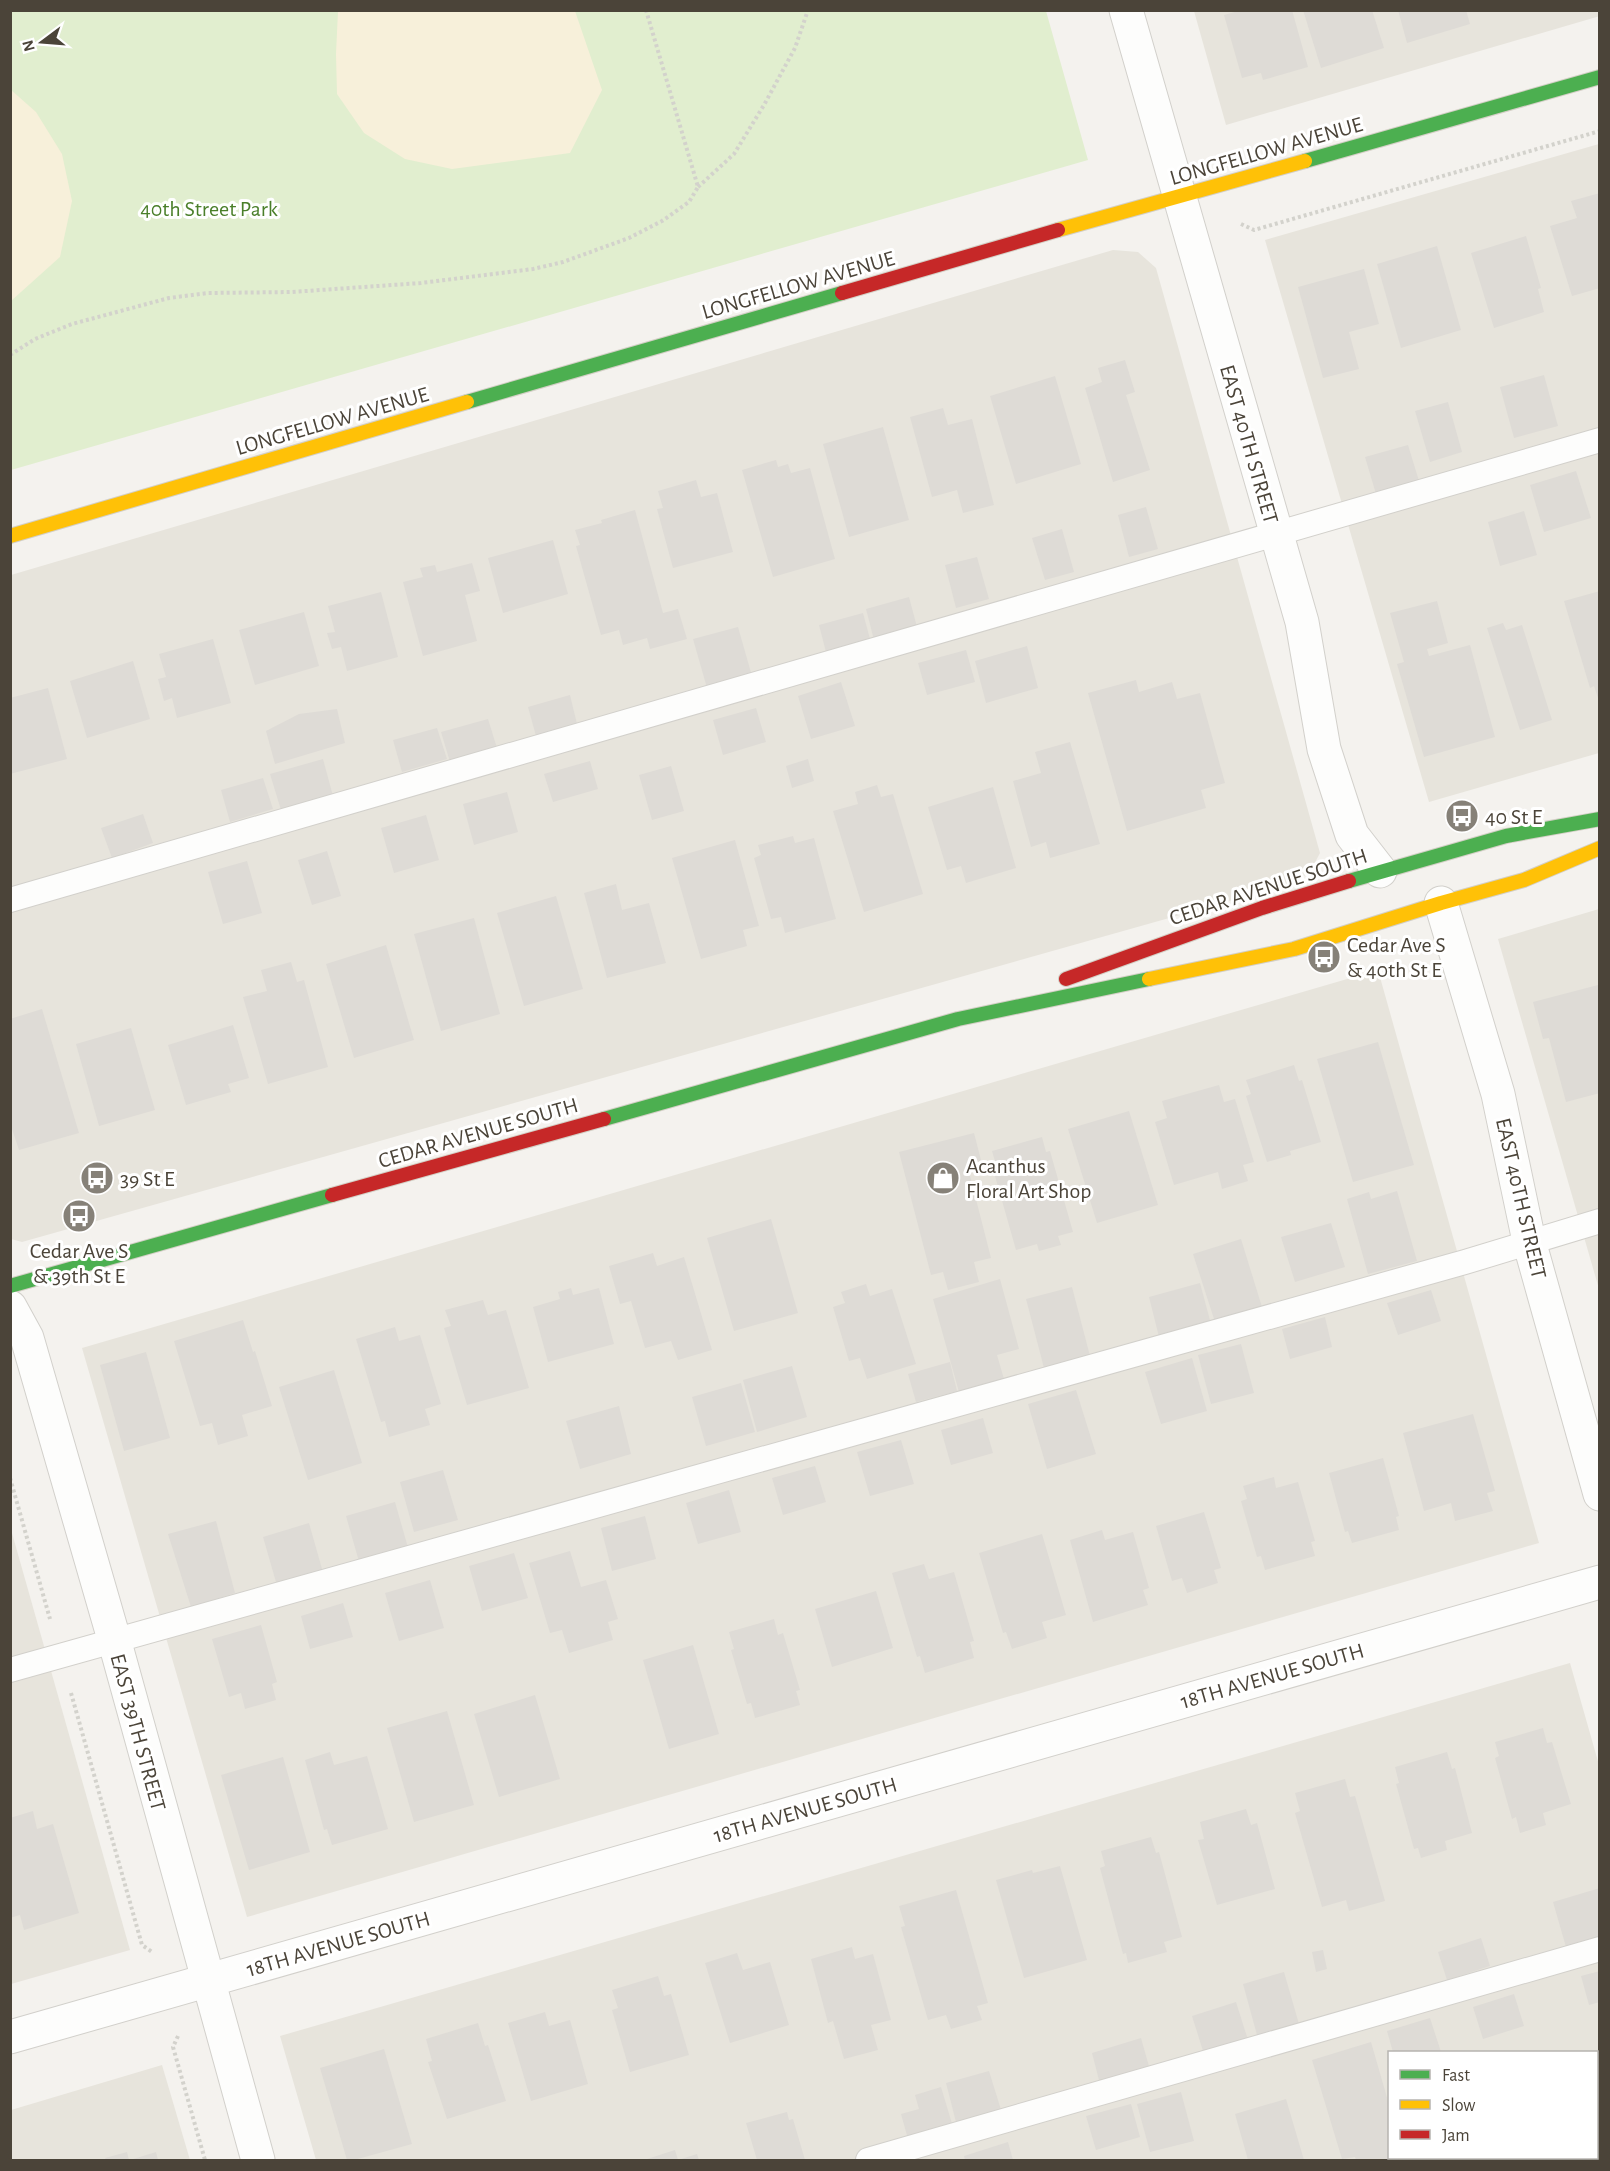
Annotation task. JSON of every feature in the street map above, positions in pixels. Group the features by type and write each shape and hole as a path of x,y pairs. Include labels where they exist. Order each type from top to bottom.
{"main road":[{"name":"LONGFELLOW AVENUE","path":"10,536 1122,211 1179,197 1599,77"},
{"name":"CEDAR AVENUE SOUTH","path":"957,1019 1262,908 1380,871 1506,836 1599,819"},
{"name":"CEDAR AVENUE SOUTH","path":"10,1286 957,1019 1293,949 1524,880 1599,848"}],"street":[{"name":"EAST 40TH STREET","path":"1126,10 1302,622 1324,749 1352,835 1380,871"},
{"name":"EAST 40TH STREET","path":"1441,903 1498,1094 1529,1241 1599,1494"},
{"name":"EAST 39TH STREET","path":"10,1307 27,1338 114,1639 258,2160"},
{"name":"18TH AVENUE SOUTH","path":"10,2037 1599,1582"}],"lane":[{"path":"10,900 1599,440"},
{"path":"10,1670 1466,1262 1599,1221"},
{"path":"868,2160 1599,1949"}],"path":[{"path":"646,10 698,187"},
{"path":"10,354 35,339 72,324 169,298 208,293 292,292 422,283 533,269 563,262 629,238 662,221 689,202 698,187 734,154 795,48 808,10"},
{"path":"1238,222 1254,230 1599,131"},
{"path":"10,1478 142,1945 153,1952"},
{"path":"179,2035 173,2047 205,2160"}],"shaded area":[{"path":"1599,10 1600,16 1226,125 1194,11"},
{"path":"1599,144 1599,753 1429,802 1265,240"},
{"path":"1113,250 1138,252 1156,268 1320,853 1311,870 1297,882 22,1242 11,1239 11,575"},
{"path":"1599,909 1599,1289 1498,939"},
{"path":"1378,970 1539,1543 247,1917 82,1348"},
{"path":"10,1526 130,1950 11,1984 10,1984"},
{"path":"1570,1663 1599,1765 1599,2160 316,2160 280,2036"},
{"path":"162,2065 190,2160 11,2160 11,2110"}],"green space":[{"name":"40th Street Park","path":"11,11 1046,11 1088,160 11,470"}],"sand":[{"path":"338,11 575,11 602,90 570,153 452,169 405,159 364,133 337,94"},
{"path":"10,89 36,112 62,154 72,201 60,257 11,301"}],"building":[{"path":"1242,10 1292,10 1308,67 1263,80 1261,73 1242,78 1224,15"},
{"path":"1303,10 1372,10 1384,48 1321,68"},
{"path":"1398,10 1466,10 1470,24 1407,43"},
{"path":"1600,193 1600,288 1572,296 1550,226 1577,218 1571,201"},
{"path":"1526,236 1541,288 1538,289 1544,312 1494,328 1471,253"},
{"path":"1437,246 1461,330 1401,348 1377,264"},
{"path":"1364,269 1379,324 1349,332 1359,369 1323,378 1298,287"},
{"path":"1125,360 1135,392 1126,395 1150,470 1113,482 1085,388 1102,382 1098,368"},
{"path":"1544,375 1558,426 1514,438 1500,387"},
{"path":"1055,376 1081,464 1016,484 990,396"},
{"path":"1448,402 1462,452 1430,462 1415,411"},
{"path":"943,408 948,425 972,419 994,505 963,513 957,490 932,497 910,417"},
{"path":"883,427 909,520 849,537 823,444"},
{"path":"1408,445 1419,481 1376,494 1365,457"},
{"path":"776,460 778,467 788,464 791,473 810,468 835,559 773,577 742,470"},
{"path":"1576,471 1591,518 1544,532 1530,485"},
{"path":"696,480 701,497 717,493 733,552 673,568 657,509 663,508 658,491"},
{"path":"1146,507 1158,549 1129,557 1118,515"},
{"path":"635,510 663,613 678,609 687,639 650,649 647,638 623,645 619,630 601,635 576,546 580,545 575,530 602,523 601,520"},
{"path":"1524,511 1537,555 1500,566 1488,522"},
{"path":"1062,529 1074,572 1045,580 1032,538"},
{"path":"553,540 568,594 503,613 488,558"},
{"path":"977,557 989,599 956,608 945,565"},
{"path":"472,563 480,591 465,595 477,641 423,656 403,582 423,577 420,568 435,565 437,572"},
{"path":"1600,591 1599,701 1594,686 1590,688 1564,601"},
{"path":"381,592 398,657 347,671 341,647 332,649 327,633 335,632 328,606"},
{"path":"909,597 917,627 874,640 866,609"},
{"path":"1437,601 1448,643 1427,649 1429,656 1470,645 1495,737 1424,757 1397,664 1404,662 1390,613"},
{"path":"304,612 319,666 255,685 239,630"},
{"path":"863,613 870,639 826,652 819,625"},
{"path":"1503,623 1506,630 1522,625 1552,720 1520,730 1487,628"},
{"path":"738,627 752,676 707,688 693,639"},
{"path":"213,639 231,703 177,718 172,698 164,701 158,679 166,677 159,654"},
{"path":"1027,646 1038,688 986,703 975,661"},
{"path":"966,650 975,682 927,695 918,663"},
{"path":"133,661 150,719 87,738 70,681"},
{"path":"1136,680 1139,692 1172,682 1177,699 1200,693 1225,783 1201,790 1206,808 1127,831 1088,693"},
{"path":"841,682 855,726 811,739 798,696"},
{"path":"48,688 67,759 10,774 10,698"},
{"path":"570,695 577,724 536,736 528,707"},
{"path":"756,708 766,742 723,755 713,720"},
{"path":"337,709 345,743 275,764 266,731 299,714"},
{"path":"488,719 497,748 450,762 441,732"},
{"path":"437,728 447,759 402,772 393,740"},
{"path":"1070,742 1100,844 1050,858 1046,842 1031,847 1013,781 1041,773 1035,752"},
{"path":"323,759 333,796 281,810 270,774"},
{"path":"808,759 814,781 792,788 786,766"},
{"path":"590,761 598,789 553,802 544,774"},
{"path":"671,766 684,811 652,820 639,775"},
{"path":"263,778 273,809 230,822 221,790"},
{"path":"877,785 881,797 893,794 923,894 864,912 833,811 858,804 855,792"},
{"path":"993,787 1016,868 966,883 961,866 947,870 928,807"},
{"path":"507,792 518,832 474,845 463,804"},
{"path":"143,814 153,843 112,858 101,828"},
{"path":"426,815 439,860 394,873 381,828"},
{"path":"793,836 795,843 814,838 836,919 785,933 781,917 771,919 754,858 761,855 758,845"},
{"path":"735,840 759,926 743,930 747,946 701,959 672,858"},
{"path":"327,851 341,896 312,905 298,860"},
{"path":"247,861 262,913 223,924 208,872"},
{"path":"616,884 622,910 649,903 666,963 607,978 584,893"},
{"path":"556,896 583,989 524,1006 497,913"},
{"path":"474,918 500,1014 441,1031 414,934"},
{"path":"386,945 414,1040 354,1058 326,964"},
{"path":"291,962 297,982 304,980 328,1067 268,1084 243,997 267,991 261,970"},
{"path":"1598,985 1600,1093 1566,1102 1549,1038 1543,1039 1533,1002"},
{"path":"42,1009 79,1133 19,1150 10,1123 10,1019"},
{"path":"233,1025 249,1078 228,1084 231,1092 186,1105 168,1045"},
{"path":"131,1028 155,1110 99,1126 76,1044"},
{"path":"1378,1042 1414,1165 1353,1182 1317,1059"},
{"path":"1294,1065 1299,1081 1302,1080 1321,1142 1290,1151 1291,1155 1267,1162 1246,1096 1251,1094 1246,1080"},
{"path":"1219,1085 1224,1102 1235,1099 1254,1162 1243,1165 1248,1181 1222,1189 1218,1172 1174,1185 1155,1122 1167,1118 1162,1101"},
{"path":"1129,1111 1158,1205 1097,1223 1068,1129"},
{"path":"974,1133 982,1164 968,1168 991,1258 974,1262 979,1282 948,1290 943,1272 931,1275 899,1152"},
{"path":"1042,1137 1046,1152 1050,1151 1073,1232 1058,1236 1061,1245 1039,1251 1037,1244 1016,1250 993,1169 997,1168 992,1151"},
{"path":"1397,1191 1417,1261 1368,1274 1347,1199 1369,1192 1371,1199"},
{"path":"771,1219 798,1313 734,1331 707,1238"},
{"path":"1331,1223 1345,1267 1295,1282 1281,1237"},
{"path":"1241,1239 1262,1307 1215,1322 1193,1254"},
{"path":"653,1253 657,1266 684,1257 712,1350 678,1360 671,1341 645,1348 631,1301 620,1304 609,1266"},
{"path":"1000,1279 1019,1349 997,1355 1004,1379 959,1392 933,1299"},
{"path":"1200,1283 1211,1324 1159,1337 1149,1297"},
{"path":"866,1284 870,1296 892,1289 916,1364 867,1379 860,1358 849,1361 833,1307 845,1303 841,1292"},
{"path":"1072,1287 1090,1356 1044,1368 1026,1299"},
{"path":"571,1288 573,1295 599,1288 614,1344 548,1362 533,1307 560,1299 558,1292"},
{"path":"1431,1290 1441,1321 1398,1335 1387,1303"},
{"path":"483,1300 488,1315 506,1310 529,1388 467,1405 444,1328 451,1326 445,1310"},
{"path":"1325,1317 1332,1347 1290,1359 1282,1329"},
{"path":"243,1320 272,1406 242,1415 248,1436 218,1445 212,1423 200,1426 174,1341"},
{"path":"395,1327 399,1341 420,1335 441,1404 425,1409 430,1425 389,1437 385,1421 381,1422 356,1339"},
{"path":"1241,1344 1254,1393 1211,1404 1198,1355"},
{"path":"146,1352 170,1438 124,1451 100,1365"},
{"path":"1192,1358 1207,1411 1161,1424 1145,1372"},
{"path":"950,1362 957,1391 916,1402 908,1374"},
{"path":"792,1366 807,1417 757,1432 743,1380"},
{"path":"334,1370 362,1463 308,1480 279,1387"},
{"path":"741,1383 755,1432 706,1446 692,1397"},
{"path":"1076,1390 1096,1454 1047,1469 1028,1404"},
{"path":"619,1406 631,1454 580,1469 566,1421"},
{"path":"1473,1414 1495,1491 1487,1493 1493,1511 1455,1521 1451,1503 1424,1511 1403,1433"},
{"path":"983,1418 993,1453 951,1465 941,1430"},
{"path":"901,1440 914,1484 870,1496 857,1452"},
{"path":"1383,1458 1399,1516 1396,1517 1399,1530 1352,1543 1348,1531 1345,1532 1329,1473"},
{"path":"815,1466 826,1502 783,1515 772,1478"},
{"path":"443,1470 458,1520 414,1532 400,1482"},
{"path":"1274,1477 1276,1488 1298,1482 1315,1541 1311,1542 1315,1556 1265,1570 1261,1556 1257,1557 1241,1501 1247,1499 1243,1486"},
{"path":"729,1490 741,1532 698,1544 686,1503"},
{"path":"395,1502 409,1551 360,1565 346,1516"},
{"path":"1204,1512 1221,1568 1214,1570 1218,1583 1187,1593 1182,1578 1172,1581 1156,1526"},
{"path":"645,1516 656,1559 612,1571 601,1528"},
{"path":"216,1521 235,1593 191,1607 168,1534"},
{"path":"309,1523 324,1576 278,1589 263,1537"},
{"path":"1102,1530 1105,1540 1133,1532 1149,1588 1143,1590 1148,1605 1093,1622 1070,1540"},
{"path":"1042,1534 1066,1615 1042,1622 1047,1638 1012,1649 1006,1632 1003,1633 979,1553"},
{"path":"570,1551 581,1587 606,1580 618,1619 608,1622 613,1640 569,1653 562,1630 550,1633 529,1563"},
{"path":"514,1553 528,1598 482,1611 469,1566"},
{"path":"924,1564 929,1579 954,1572 974,1641 970,1642 974,1658 925,1673 920,1656 917,1657 892,1573"},
{"path":"430,1580 444,1628 399,1641 385,1593"},
{"path":"876,1591 893,1648 832,1667 815,1609"},
{"path":"343,1603 353,1637 310,1649 301,1616"},
{"path":"774,1619 778,1635 783,1633 800,1690 796,1691 800,1705 755,1718 751,1703 747,1704 731,1650 734,1649 729,1632"},
{"path":"261,1625 277,1682 272,1684 276,1700 245,1709 241,1693 229,1697 212,1639"},
{"path":"693,1645 719,1734 669,1749 643,1660"},
{"path":"535,1695 560,1779 499,1797 474,1714"},
{"path":"447,1711 474,1805 414,1822 387,1728"},
{"path":"1543,1728 1547,1743 1552,1742 1571,1804 1543,1813 1546,1825 1520,1833 1516,1817 1512,1819 1495,1758 1499,1756 1495,1742"},
{"path":"330,1752 334,1765 367,1756 388,1829 332,1845 327,1829 324,1830 305,1760"},
{"path":"1447,1752 1452,1769 1455,1768 1472,1833 1445,1841 1447,1850 1421,1858 1418,1848 1414,1849 1396,1784 1399,1783 1395,1767"},
{"path":"283,1757 310,1852 249,1870 221,1775"},
{"path":"1345,1779 1350,1797 1355,1796 1385,1901 1349,1911 1346,1900 1322,1907 1295,1813 1300,1811 1295,1793"},
{"path":"1246,1809 1251,1825 1257,1823 1275,1889 1217,1905 1198,1840 1204,1839 1200,1822"},
{"path":"33,1811 37,1829 53,1824 79,1913 24,1930 20,1915 10,1918 10,1818"},
{"path":"1151,1837 1156,1853 1159,1852 1182,1937 1164,1942 1167,1952 1128,1963 1126,1953 1123,1954 1100,1868 1105,1866 1101,1851"},
{"path":"1060,1866 1087,1960 1024,1978 996,1880 1032,1870 1033,1873"},
{"path":"1600,1888 1600,1937 1566,1947 1553,1902"},
{"path":"956,1890 988,2003 977,2006 982,2020 951,2029 946,2015 928,2020 901,1927 905,1926 899,1906"},
{"path":"1481,1938 1490,1966 1447,1980 1438,1952"},
{"path":"852,1947 855,1959 873,1954 891,2020 871,2025 878,2050 844,2059 833,2021 828,2023 811,1959"},
{"path":"1323,1950 1327,1969 1316,1972 1312,1952"},
{"path":"737,1953 743,1970 770,1962 789,2025 730,2043 705,1963"},
{"path":"1600,1971 1600,2002 1589,2005 1581,1976"},
{"path":"1284,1972 1299,2024 1257,2035 1243,1984"},
{"path":"658,1976 664,1996 671,1994 689,2055 630,2072 612,2010 618,2008 612,1990"},
{"path":"1514,1994 1524,2026 1483,2039 1473,2007"},
{"path":"1236,2002 1248,2040 1204,2054 1192,2016"},
{"path":"545,2012 549,2026 570,2020 588,2084 531,2101 508,2023"},
{"path":"1430,2018 1441,2051 1393,2051 1387,2031"},
{"path":"478,2023 485,2046 488,2045 506,2101 447,2119 428,2062 432,2061 426,2039"},
{"path":"1141,2038 1150,2070 1100,2084 1092,2053"},
{"path":"1371,2042 1388,2101 1388,2159 1408,2160 1356,2160 1355,2157 1342,2159 1312,2060"},
{"path":"384,2049 412,2144 347,2160 320,2068"},
{"path":"989,2071 1002,2113 957,2126 946,2083"},
{"path":"1598,2072 1600,2072 1600,2114 1598,2111"},
{"path":"941,2087 953,2127 908,2139 901,2114 919,2109 915,2095"},
{"path":"1181,2092 1194,2141 1150,2152 1137,2104"},
{"path":"1286,2099 1304,2160 1248,2160 1235,2114"},
{"path":"1131,2104 1140,2137 1096,2150 1086,2116"},
{"path":"787,2112 789,2120 793,2119 805,2160 757,2160 746,2123"},
{"path":"1008,2142 1013,2160 965,2160 964,2156"},
{"path":"675,2150 678,2160 647,2160 647,2159"},
{"path":"127,2152 129,2160 106,2160 105,2158"},
{"path":"156,2152 158,2160 130,2160"},
{"path":"697,2154 699,2160 678,2160"},
{"path":"1424,2159 1499,2160 1425,2160"},
{"path":"1586,2159 1587,2160 1519,2160"}],"traffic: fast":[{"path":"1305,161 1600,77"},
{"path":"467,402 842,293"},
{"path":"1349,881 1506,836 1600,819"},
{"path":"604,1119 958,1019 1149,979"},
{"path":"10,1286 332,1195"}],"traffic: slow":[{"path":"1058,230 1305,161"},
{"path":"10,536 467,402"},
{"path":"1149,979 1294,949 1441,903 1524,880 1600,848"}],"traffic: jam":[{"path":"842,293 1058,230"},
{"path":"1066,979 1262,908 1349,881"},
{"path":"332,1195 604,1119"}],"place":[{"name":"40 St E","path":"1462,816"},
{"name":"Cedar Ave S & 40th St E","path":"1324,957"},
{"name":"39 St E","path":"97,1178"},
{"name":"Acanthus Floral Art Shop","path":"943,1178"},
{"name":"Cedar Ave S & 39th St E","path":"79,1216"}]}
